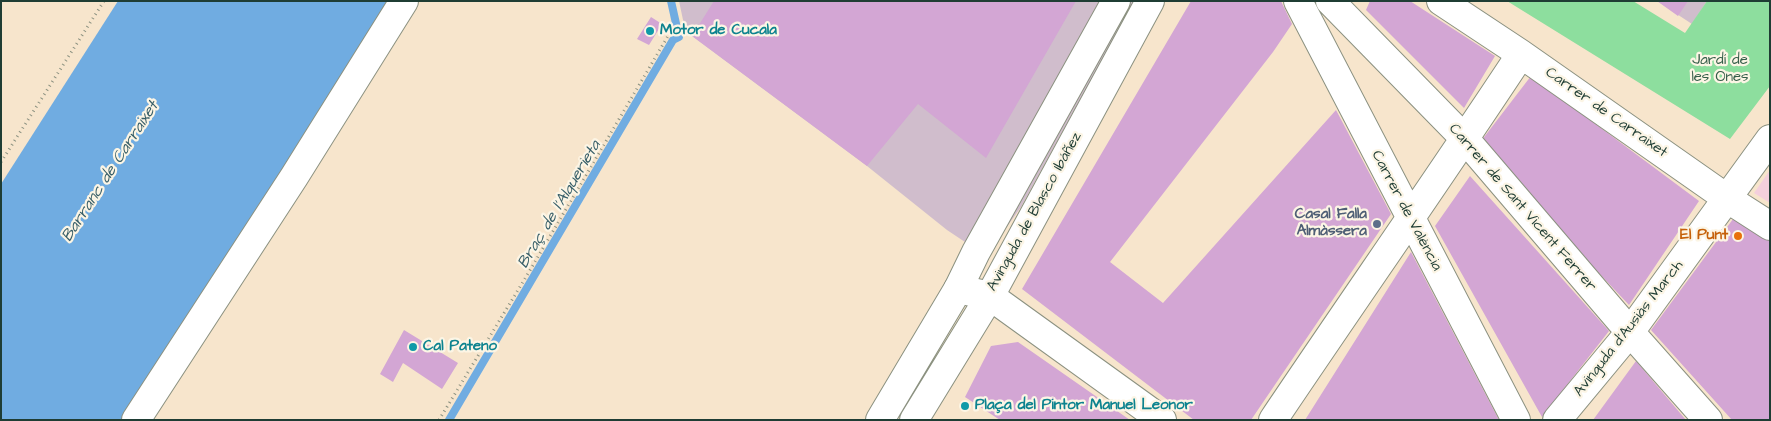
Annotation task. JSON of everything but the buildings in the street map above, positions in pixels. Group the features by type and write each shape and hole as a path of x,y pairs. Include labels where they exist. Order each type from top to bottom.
{"street":[{"path":"136,420 294,177 404,1"},
{"name":"Avinguda de Blasco Ibáñez","path":"880,420 958,289 976,252 1116,1"},
{"name":"Avinguda de Blasco Ibáñez","path":"914,420 990,296 1150,1"},
{"name":"Carrer de València","path":"1298,1 1409,218 1516,420"},
{"name":"Carrer de Sant Vicent Ferrer","path":"1330,1 1465,139 1708,420"},
{"name":"Carrer de Carraixet","path":"1441,1 1770,226"},
{"path":"1273,420 1521,54"},
{"name":"Avinguda d'Ausiàs March","path":"1557,420 1630,332 1770,140"},
{"path":"958,289 990,296 1162,420"}],"path":[{"path":"1,162 104,1"},
{"path":"439,420 668,36"}],"shaded area":[{"path":"679,1 1134,1 1021,207 986,256 947,230 867,166 692,36 686,34"},
{"path":"1657,1 1707,1 1692,24"},
{"path":"1770,170 1770,203 1754,193"}],"green space":[{"name":"Jardí de les Ones","path":"1507,1 1633,1 1685,33 1707,1 1770,1 1770,86 1730,139"}],"water":[{"name":"Barranc de Carraixet","path":"118,1 391,1 123,420 1,420 1,184"}],"waterway":[{"name":"Braç de l'Alquerieta","path":"449,420 673,40 679,37 671,1"}],"place":[{"name":"Motor de Cucala","path":"650,31"},
{"name":"Casal Falla Almàssera","path":"1377,224"},
{"name":"El Punt","path":"1738,236"},
{"name":"Cal Pateno","path":"413,347"},
{"name":"Plaça del Pintor Manuel Leonor","path":"965,406"}]}
